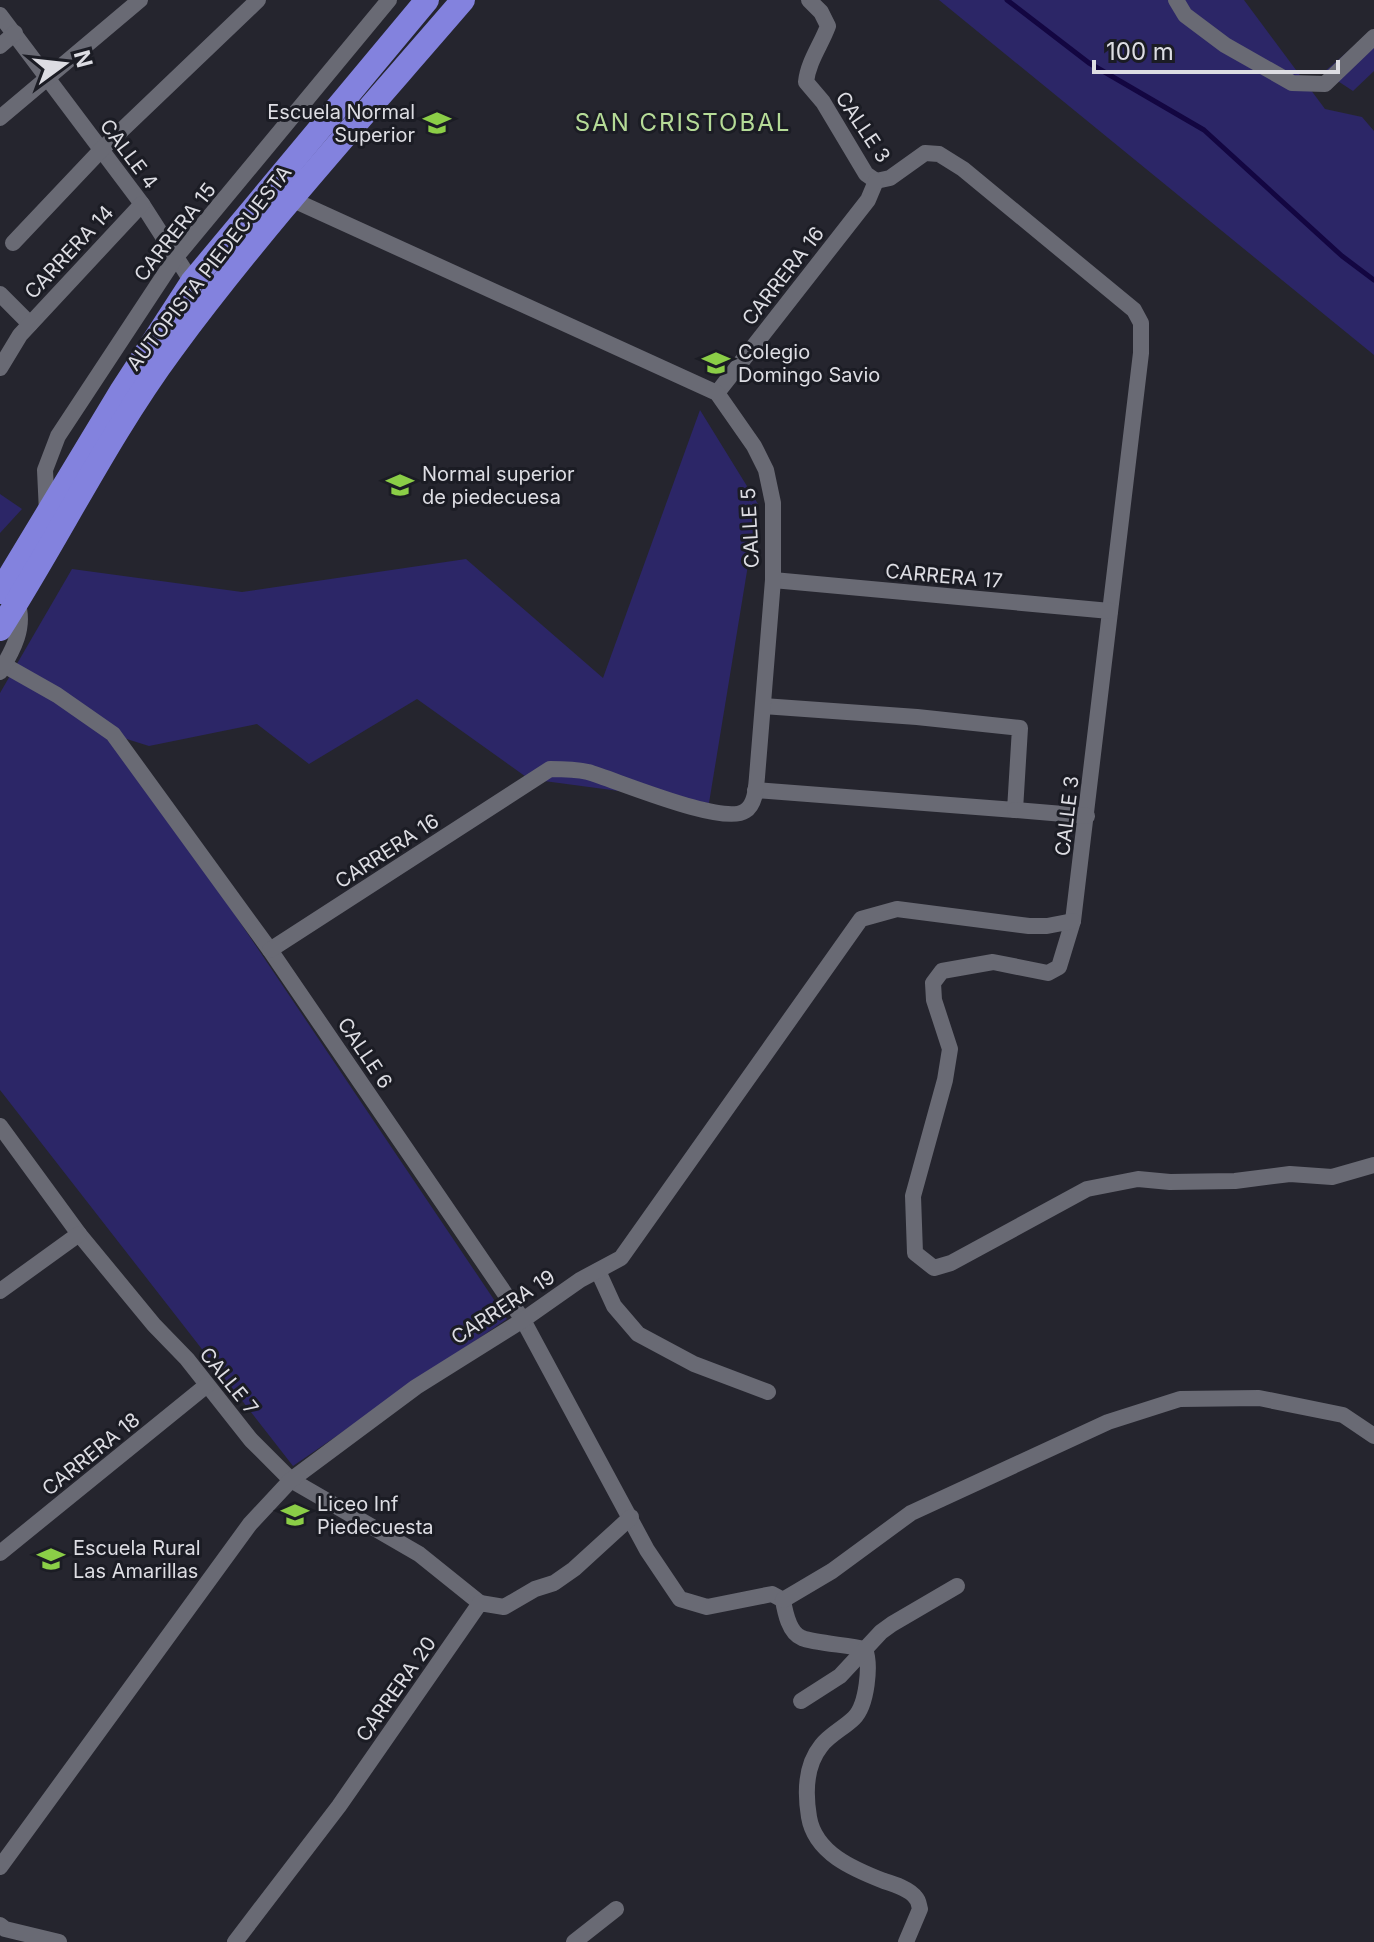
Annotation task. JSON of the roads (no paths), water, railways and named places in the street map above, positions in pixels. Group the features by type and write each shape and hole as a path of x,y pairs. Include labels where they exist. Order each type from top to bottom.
{"highway":[{"name":"AUTOPISTA PIEDECUESTA","path":"0,629 9,597 47,515 192,282 427,0"},
{"name":"AUTOPISTA PIEDECUESTA","path":"9,597 170,351 263,231 463,0"}],"street":[{"path":"0,118 140,0"},
{"path":"13,243 102,149 258,0"},
{"name":"CARRERA 15","path":"47,515 45,470 58,436 176,257 389,0"},
{"name":"CALLE 3","path":"809,0 821,12 828,26 820,48 807,68 806,82 823,102 866,174 876,181 890,178 925,153 939,154 963,169 1100,281 1134,310 1141,323 1141,353 1073,921 1059,967 1048,973 993,962 942,971 933,983 934,1000 950,1049 945,1080 913,1196 915,1253 934,1268 951,1263 1087,1189 1138,1179 1235,1181 1290,1174 1332,1177 1374,1165"},
{"path":"1176,0 1185,15 1225,45 1292,83 1325,84 1374,37"},
{"name":"CALLE 4","path":"0,15 142,204 192,282"},
{"path":"0,46 15,33"},
{"name":"CARRERA 16","path":"717,393 868,200 876,181"},
{"path":"291,199 717,393"},
{"name":"CARRERA 14","path":"0,368 30,324 142,204"},
{"path":"0,294 30,324"},
{"name":"CALLE 5","path":"717,393 754,446 766,470 773,503 773,580 755,790"},
{"name":"CARRERA 17","path":"773,580 1110,611"},
{"path":"2,668 19,634 22,615 9,597"},
{"name":"CALLE 6","path":"2,668 57,695 113,734 270,950 523,1320 631,1517"},
{"path":"763,706 1020,728 1015,810"},
{"name":"CARRERA 16","path":"270,950 550,769 588,772 707,811 728,814 748,810 755,790"},
{"path":"755,790 1087,816"},
{"name":"CARRERA 19","path":"0,1867 250,1524 291,1480 416,1387 580,1280 621,1258 861,919 897,909 1029,926 1073,921"},
{"name":"CALLE 7","path":"2,1135 79,1234 251,1440 291,1480 419,1554 480,1603"},
{"path":"0,1291 79,1234"},
{"path":"598,1271 614,1306 638,1334 694,1364 768,1392"},
{"name":"CARRERA 18","path":"0,1553 207,1385"},
{"path":"783,1600 832,1571 911,1513 1108,1422 1180,1399 1259,1398 1343,1415 1374,1436"},
{"path":"480,1603 504,1607 535,1589 554,1583 631,1517 647,1550 680,1599 707,1607 772,1594 783,1600"},
{"path":"801,1701 840,1676 892,1624 957,1586"},
{"path":"783,1600 792,1630 800,1638 865,1649"},
{"name":"CARRERA 20","path":"235,1942 339,1806 480,1603"},
{"path":"865,1649 870,1662 862,1705 856,1716 821,1745 813,1760 806,1785 808,1815 812,1833 825,1850 916,1897 920,1909 906,1942"},
{"path":"574,1942 616,1909"},
{"path":"0,1925 5,1929 59,1942"}],"waterway":[{"path":"1007,0 1089,63 1204,130 1342,256 1374,280"}],"place":[{"name":"Escuela Normal Superior","path":"437,123"},
{"name":"Colegio Domingo Savio","path":"716,363"},
{"name":"Normal superior de piedecuesa","path":"400,485"},
{"name":"Liceo Inf Piedecuesta","path":"295,1515"},
{"name":"Escuela Rural Las Amarillas","path":"51,1559"}],"district":[{"name":"SAN CRISTOBAL","path":"683,122"}]}
